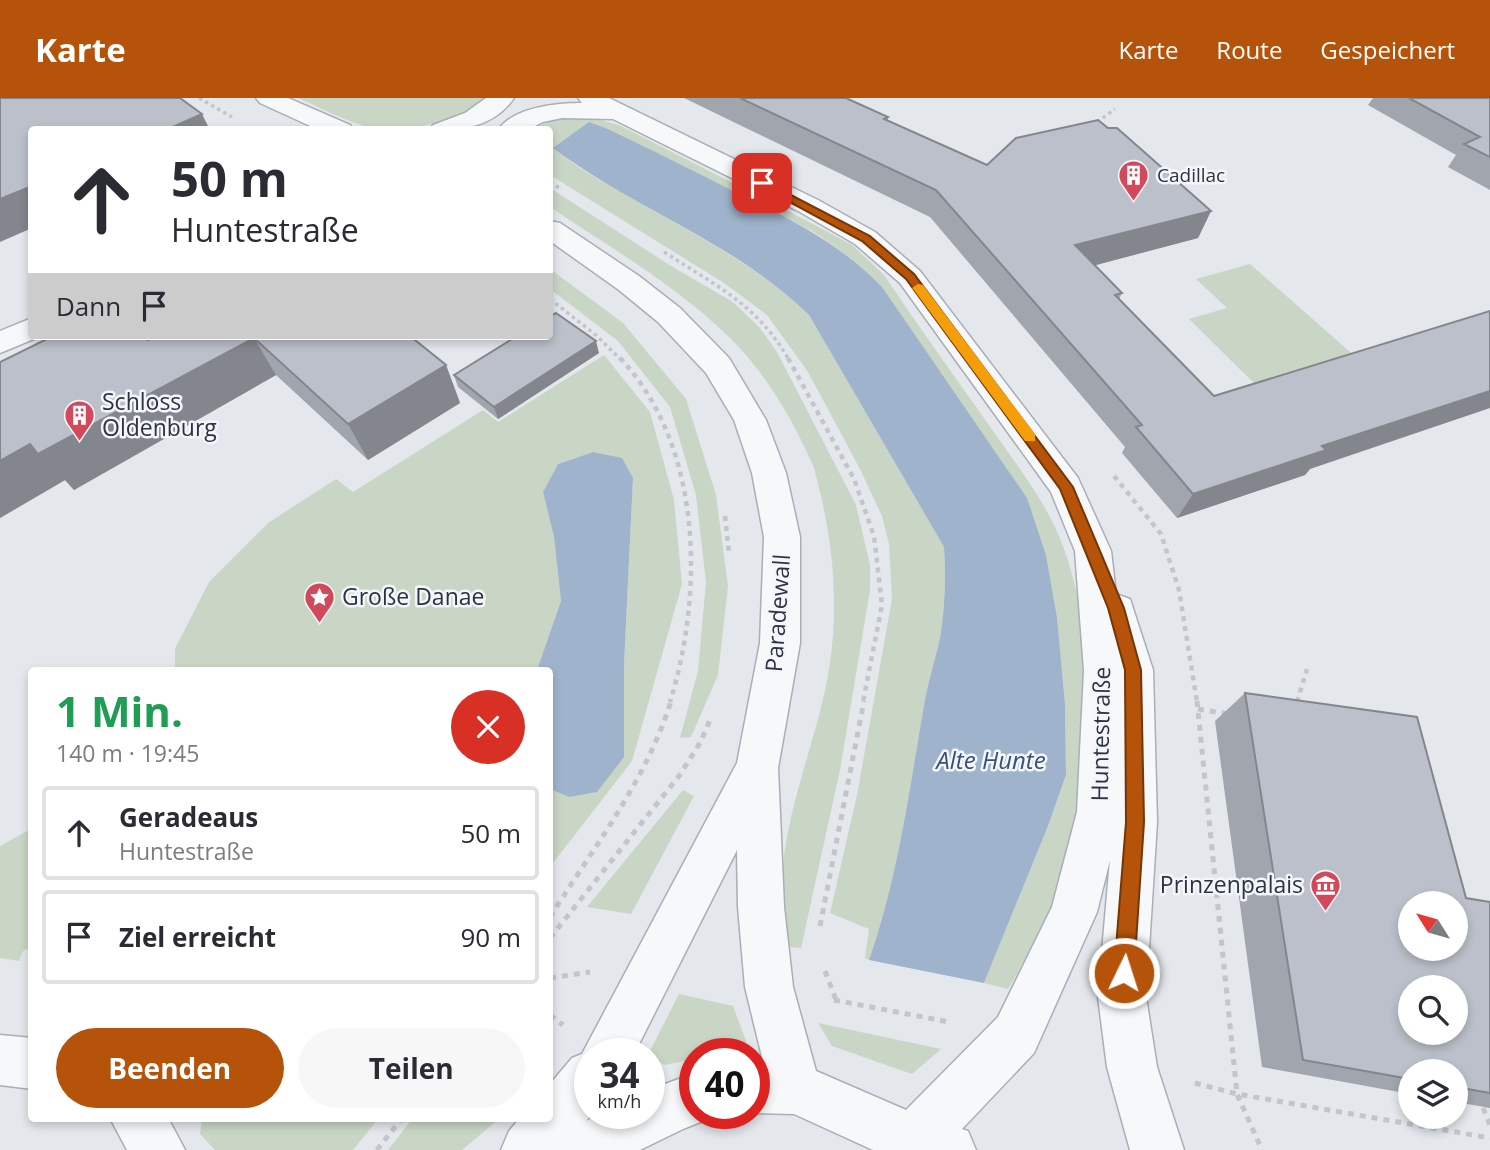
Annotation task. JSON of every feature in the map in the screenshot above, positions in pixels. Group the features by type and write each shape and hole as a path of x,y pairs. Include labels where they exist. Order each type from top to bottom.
{"street":[{"path":"268,98 332,126"},
{"path":"453,126 474,118 502,98"},
{"name":"Huntestraße","path":"590,98 809,206 854,232 910,277 1066,487 1093,551 1104,671 1099,812 1074,912 1016,1035 921,1147"},
{"path":"519,126 546,114 576,109 618,111"},
{"name":"Paradewall","path":"553,231 629,283 669,315 718,366 750,420 769,473 782,537 780,643 757,767 615,1038"},
{"path":"0,343 28,330"},
{"path":"1093,551 1116,608 1133,670 1135,822 1122,997 1132,1068 1157,1150"},
{"path":"757,767 761,906 775,1087 921,1147"},
{"path":"0,1060 28,1064"},
{"path":"553,1120 574,1095"},
{"path":"584,1150 679,1104"},
{"path":"139,1122 158,1150"},
{"path":"528,1150 551,1122"}],"path":[{"path":"200,98 217,109"},
{"path":"1095,124 1115,109"},
{"path":"553,301 610,345 659,412 675,453 685,498 691,539 693,584 688,635 676,689 654,745 629,795 586,857 553,912"},
{"path":"724,509 730,556"},
{"path":"1295,708 1307,669"},
{"path":"1198,709 1238,715"},
{"path":"553,935 598,883 681,773 704,738 713,713"},
{"path":"769,987 1016,1035"},
{"path":"1262,1150 1237,1094 1490,1138"},
{"path":"1483,1108 1490,1125"},
{"path":"377,1150 399,1122"}],"green space":[{"path":"298,98 486,98 464,112 421,126 365,126"},
{"path":"590,117 621,126 852,245 884,275 1023,473 1052,521 1068,562 1080,607 1088,707 1085,758 1070,853 1057,895 1041,931 1008,989 984,983 1066,775 1065,704 1057,617 1046,555 882,287 857,263 810,230 608,129 589,123 554,148 590,174 746,265 809,315 944,547 945,593 940,638 926,696 895,866 869,960 865,958 869,929 830,913 857,795 892,599 889,544 882,516 808,372 767,315 724,283 553,177 553,126 539,126 558,118"},
{"path":"553,190 671,266 733,302 760,328 777,352 856,505 870,565 870,590 840,770 801,948 787,947 783,867 790,821 827,681 834,610 829,539 814,469 786,412 766,380 742,351 688,301 553,209"},
{"path":"1250,264 1358,359 1260,389 1189,319 1227,308 1196,279"},
{"path":"553,271 623,323 686,399 716,495 728,586 718,675 691,737 680,738 698,671 706,582 696,495 670,407 618,341 553,291"},
{"path":"604,355 650,412 674,500 682,584 632,761 553,862 553,790 569,797 624,757 624,665 633,479 593,452 558,464 543,492 554,537 561,601 538,667 175,667 175,649 209,582 268,523 336,479 353,492 483,410 498,422"},
{"path":"683,790 694,796 631,914 587,907"},
{"path":"28,831 28,948 23,951 19,961 0,958 0,846"},
{"path":"679,994 733,1006 745,1038 679,1038 679,1062 665,1065 665,1038 657,1038"},
{"path":"818,1023 941,1049 912,1074 832,1046"},
{"path":"202,1122 376,1122 353,1150 215,1150 200,1134"},
{"path":"410,1122 495,1122 462,1150 388,1150"}],"water":[{"name":"Alte Hunte","path":"589,122 639,144 793,222 831,244 866,271 882,287 1027,498 1046,555 1057,617 1065,704 1066,775 984,983 869,960 895,866 926,696 940,638 945,592 944,547 809,315 750,267 617,190 553,148"},
{"path":"593,452 622,458 633,478 624,665 624,757 597,792 569,797 553,790 553,667 538,667 561,601 554,537 543,492 558,464"}],"building":[{"path":"0,98 180,98 202,114 175,126 28,126 28,188 0,199"},
{"path":"740,98 846,98 888,117 884,119 987,165 1016,138 1098,120 1108,128 1117,128 1211,211 1075,245 1122,293 1115,295 1214,396 1490,311 1490,391 1322,446 1326,450 1193,494 1136,427 1142,425 936,190"},
{"path":"1409,98 1490,98 1490,157 1464,144 1480,137"},
{"path":"556,313 596,341 494,407 454,375 511,340 553,340 553,314"},
{"path":"45,340 250,340 38,454 30,444 0,461 0,362"},
{"path":"256,340 415,340 446,365 348,424"},
{"name":"Prinzenpalais","path":"1245,693 1417,717 1464,891 1398,891 1398,961 1468,961 1468,898 1490,902 1490,1093 1468,1089 1468,1059 1398,1059 1398,1077 1303,1060"}],"slow traffic":[{"path":"918,288 1030,438"}],"place":[{"name":"Cadillac","path":"1134,202"},
{"name":"Schloss Oldenburg","path":"79,442"},
{"name":"Große Danae","path":"319,624"},
{"name":"Prinzenpalais","path":"1326,912"}],"route":[{"path":"762,183 866,238 910,277 1066,487 1116,608 1133,670 1135,822 1124,973"}]}
